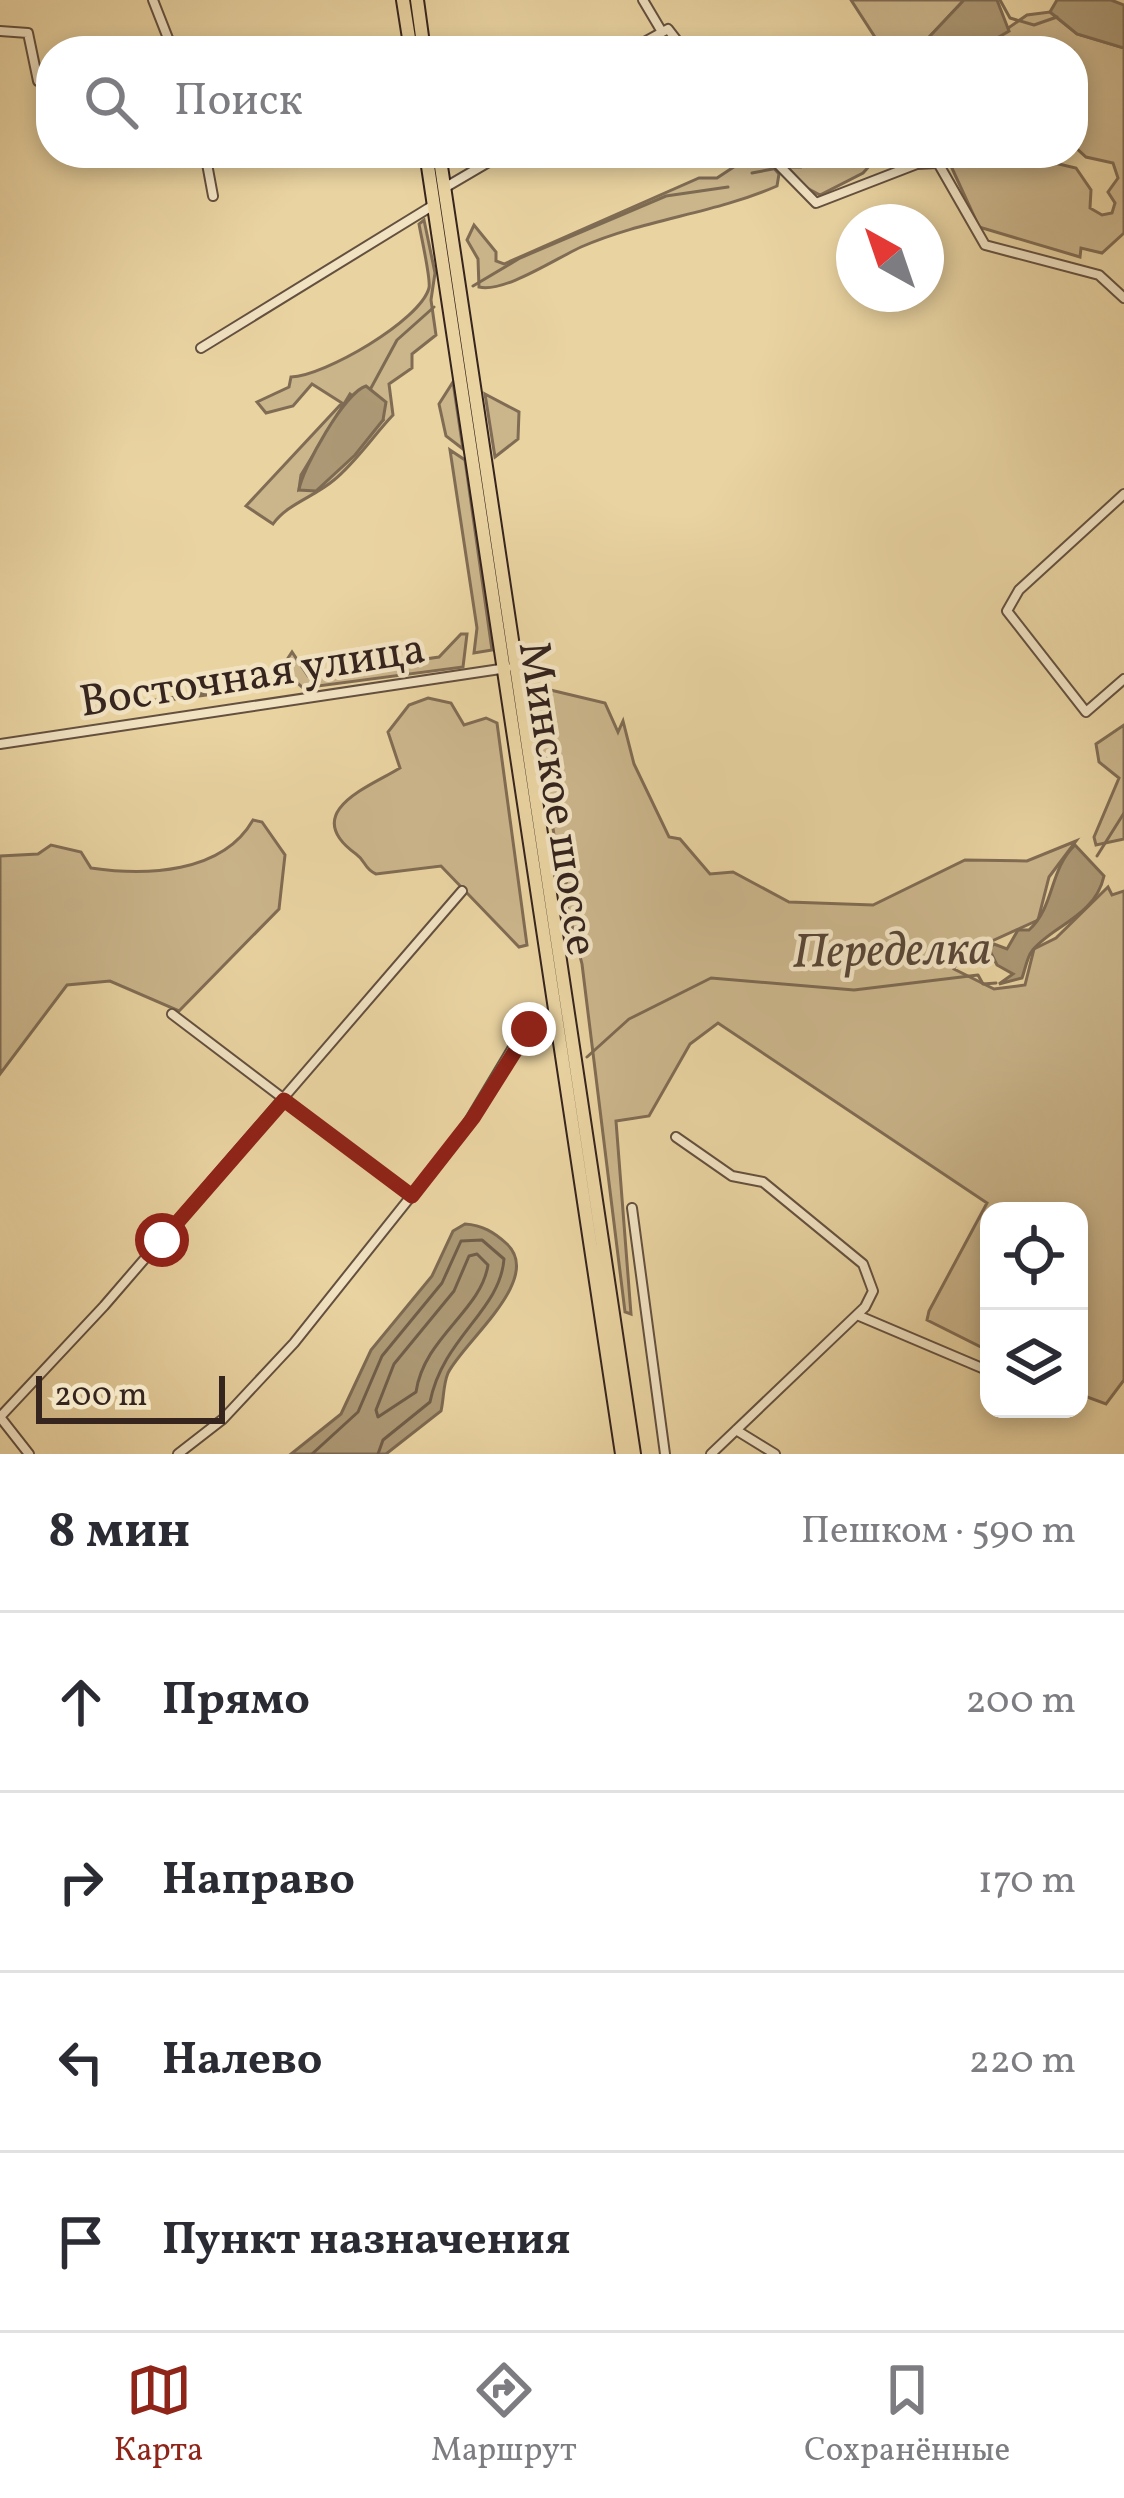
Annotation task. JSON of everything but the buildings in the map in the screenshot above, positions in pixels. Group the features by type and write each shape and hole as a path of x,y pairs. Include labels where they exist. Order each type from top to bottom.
{"highway":[{"path":"403,0 409,36"},
{"path":"417,0 422,36"},
{"name":"Минское шоссе","path":"428,168 634,1454"},
{"name":"Минское шоссе","path":"441,168 622,1454"}],"street":[{"path":"153,0 168,36"},
{"path":"643,0 671,36"},
{"path":"654,36 665,30"},
{"path":"0,31 28,33 36,71"},
{"path":"208,168 213,196"},
{"path":"444,188 478,168"},
{"path":"781,168 815,203 916,168"},
{"path":"937,168 985,244 1099,275 1124,298"},
{"path":"200,347 434,206"},
{"path":"1124,494 1019,590 1007,611 1086,712 1124,679"},
{"name":"Восточная улица","path":"0,744 508,668"},
{"path":"29,1454 0,1417 70,1345 462,891"},
{"path":"172,1014 412,1196"},
{"path":"178,1454 199,1443 294,1343 473,1118 515,1044 540,1018"},
{"path":"676,1137 732,1176 763,1182 863,1264 873,1292 856,1316 711,1454"},
{"path":"632,1208 665,1454"},
{"path":"856,1316 980,1367"},
{"path":"736,1430 775,1454"}],"shaded area":[{"path":"851,0 964,0 930,36 874,36"},
{"path":"1050,12 1084,36 997,36 1027,15"},
{"path":"1088,37 1124,48 1124,233 1102,253 1081,248 1080,257 979,227 952,168 1076,168 1091,190 1090,208 1102,215 1112,213 1115,203 1108,192 1118,178 1113,163 1088,157"},
{"path":"732,168 774,168 779,174 777,186 605,237 515,280 479,287 478,259 467,240 474,225 496,252 496,261 504,264 699,178 717,178"},
{"path":"788,168 868,168 820,195 805,187"},
{"path":"424,220 435,273 431,300 436,335 412,354 412,368 389,384 393,415 357,457 334,480 273,524 246,506 342,403 312,384 293,406 266,413 257,402 289,387 291,377 325,367 369,344 422,301 429,283 419,224","holes":["350,394 383,420 299,489 301,475"]},
{"path":"453,382 463,449 446,436 439,404"},
{"path":"485,394 519,412 518,439 495,457"},
{"path":"450,450 465,460 492,650 474,653 477,628"},
{"path":"461,634 467,634 463,667 303,688 291,677 288,658 292,652 308,676 439,657"},
{"path":"253,685 253,689 84,711"},
{"path":"542,688 605,703 618,732 623,721 634,764 669,837 680,839 710,874 733,872 789,902 873,905 965,860 1027,861 1076,841 1049,877 1038,920 959,956 954,969 994,989 1025,985 1034,949 1056,938 1108,887 1112,895 1124,891 1124,1380 1106,1404 1088,1397 1088,1202 986,1202 718,1023 690,1044 649,1116 616,1121 631,1314 625,1312 582,964 563,890 572,869 558,860 539,740 545,728 537,700"},
{"path":"428,698 451,703 464,725 486,718 497,723 527,945 519,947 441,866 376,874 340,839 334,825 345,802 400,768 388,732 409,705"},
{"path":"1124,725 1124,839 1096,845 1094,837 1119,778 1099,762 1096,744"},
{"path":"253,820 262,822 285,855 279,909 179,1011 110,981 67,985 0,1074 0,856 38,854 51,845 81,852 91,868 158,871 222,851"},
{"path":"980,1216 980,1346 927,1320"}],"water":[{"path":"964,0 997,0 1009,31 1000,36 930,36"},
{"path":"1057,0 1111,0 1124,5 1124,48 1077,34 1050,12"},
{"path":"366,386 386,402 383,420 355,455 316,491 299,490 326,432 347,402"},
{"path":"1075,845 1104,876 1099,890 1092,902 1032,951 1022,978 999,984 1013,974 997,965 989,949 994,944 1007,949 1018,930 1029,930 1048,899 1060,865"},
{"path":"465,1224 488,1230 507,1244 516,1258 516,1275 497,1310 448,1373 441,1411 386,1454 291,1454 341,1414 371,1350 432,1276 453,1231"}],"waterway":[{"path":"1000,0 1010,18 1034,25 1057,17"},
{"path":"752,173 778,168"},
{"path":"473,286 520,258 666,196 728,187"},
{"path":"371,388 397,340 434,307"},
{"name":"Переделка","path":"1097,856 1124,813"},
{"name":"Переделка","path":"587,1057 629,1019 711,978 854,990 978,975 983,984 996,983"}],"route":[{"path":"162,1240 284,1100 412,1196 473,1118 506,1058 529,1029"}]}
